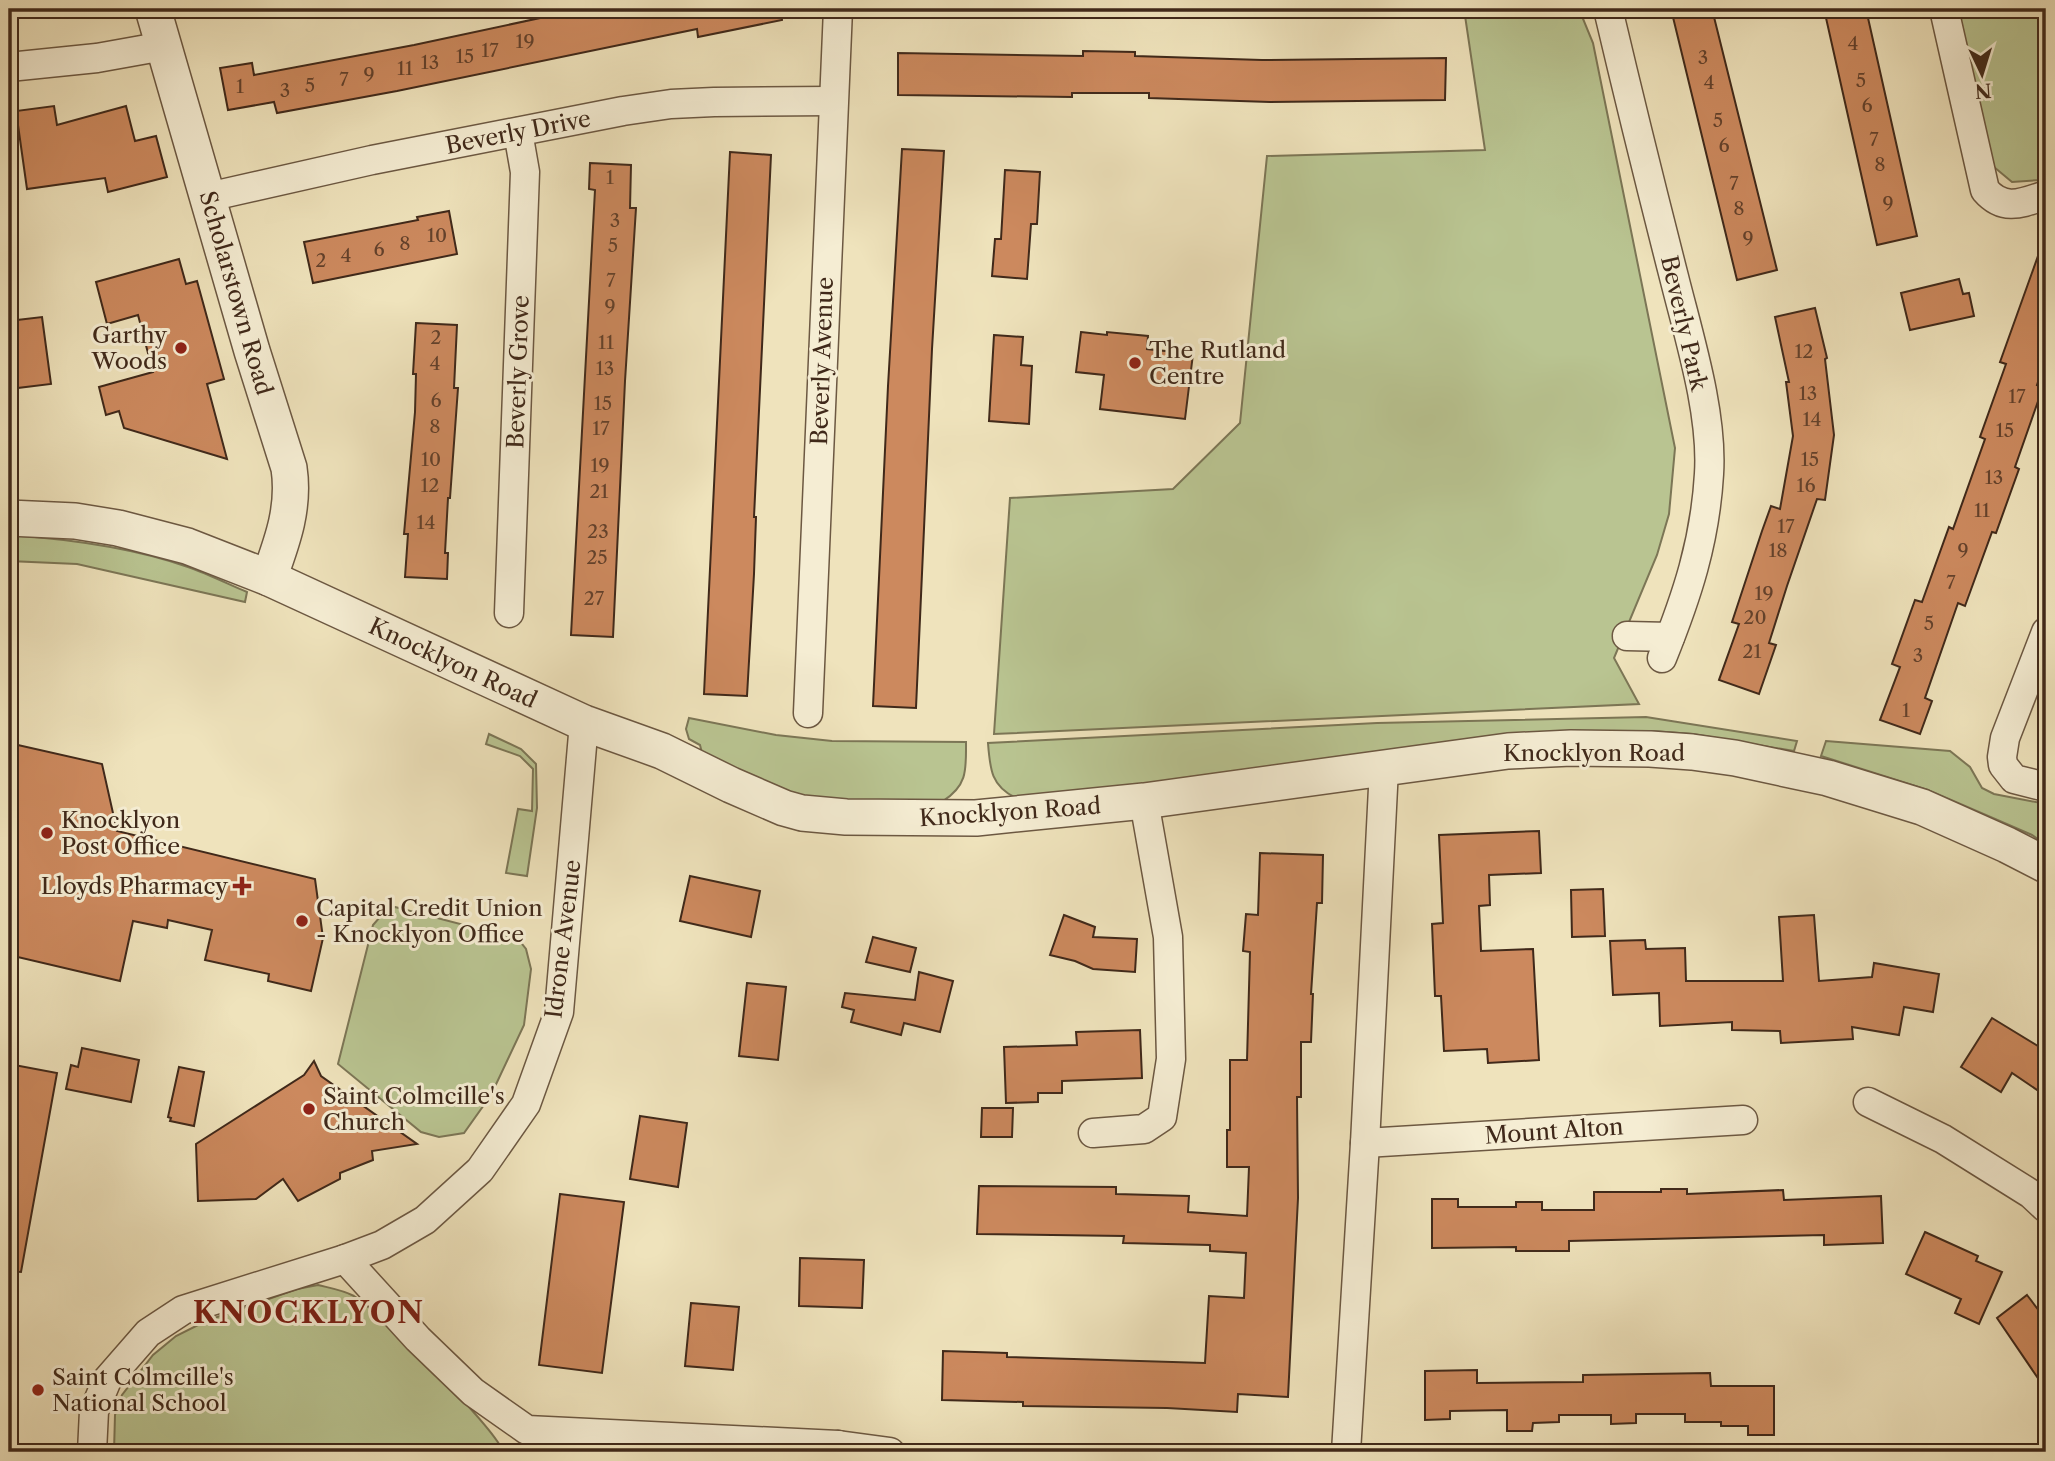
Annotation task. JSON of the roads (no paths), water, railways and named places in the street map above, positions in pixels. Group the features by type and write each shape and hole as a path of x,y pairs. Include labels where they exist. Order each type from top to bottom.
{"street":[{"name":"Scholarstown Road","path":"153,9 252,351 289,468 292,486 289,519 269,578"},
{"name":"Beverly Avenue","path":"808,713 838,9"},
{"name":"Beverly Park","path":"1608,9 1689,337 1706,417 1710,471 1704,532 1696,564 1666,648 1627,636"},
{"path":"1944,9 1985,190 1995,201 2006,204 2046,195"},
{"path":"9,67 97,58 164,46"},
{"name":"Beverly Drive","path":"208,197 372,160 623,111 671,104 832,101"},
{"name":"Beverly Grove","path":"509,613 525,172 518,132"},
{"name":"Knocklyon Road","path":"9,518 75,521 118,528 187,545 269,578 584,723 662,751 731,785 803,813 846,817 976,818 1144,802 1508,751 1571,748 1692,752 1735,758 1828,778 1922,807 2046,865"},
{"path":"2046,632 2005,738 2002,757 2003,765 2014,779 2046,787"},
{"name":"Idrone Avenue","path":"92,1452 94,1411 107,1380 148,1333 183,1310 383,1245 425,1220 480,1170 526,1104 559,1012 584,723"},
{"path":"1346,1452 1384,768"},
{"path":"1093,1133 1144,1129 1162,1117 1171,1059 1168,937 1144,802"},
{"path":"1868,1102 1943,1139 2032,1194 2046,1208"},
{"name":"Mount Alton","path":"1365,1143 1743,1119"},
{"path":"345,1259 418,1339 527,1441 890,1452"}],"place":[{"name":"Garthy Woods","path":"181,348"},
{"name":"The Rutland Centre","path":"1135,363"},
{"name":"Knocklyon Post Office","path":"47,833"},
{"name":"Lloyds Pharmacy","path":"242,886"},
{"name":"Capital Credit Union - Knocklyon Office","path":"302,921"},
{"name":"Saint Colmcille's Church","path":"309,1109"},
{"name":"Saint Colmcille's National School","path":"38,1390"}],"district":[{"name":"KNOCKLYON","path":"309,1312"}]}
